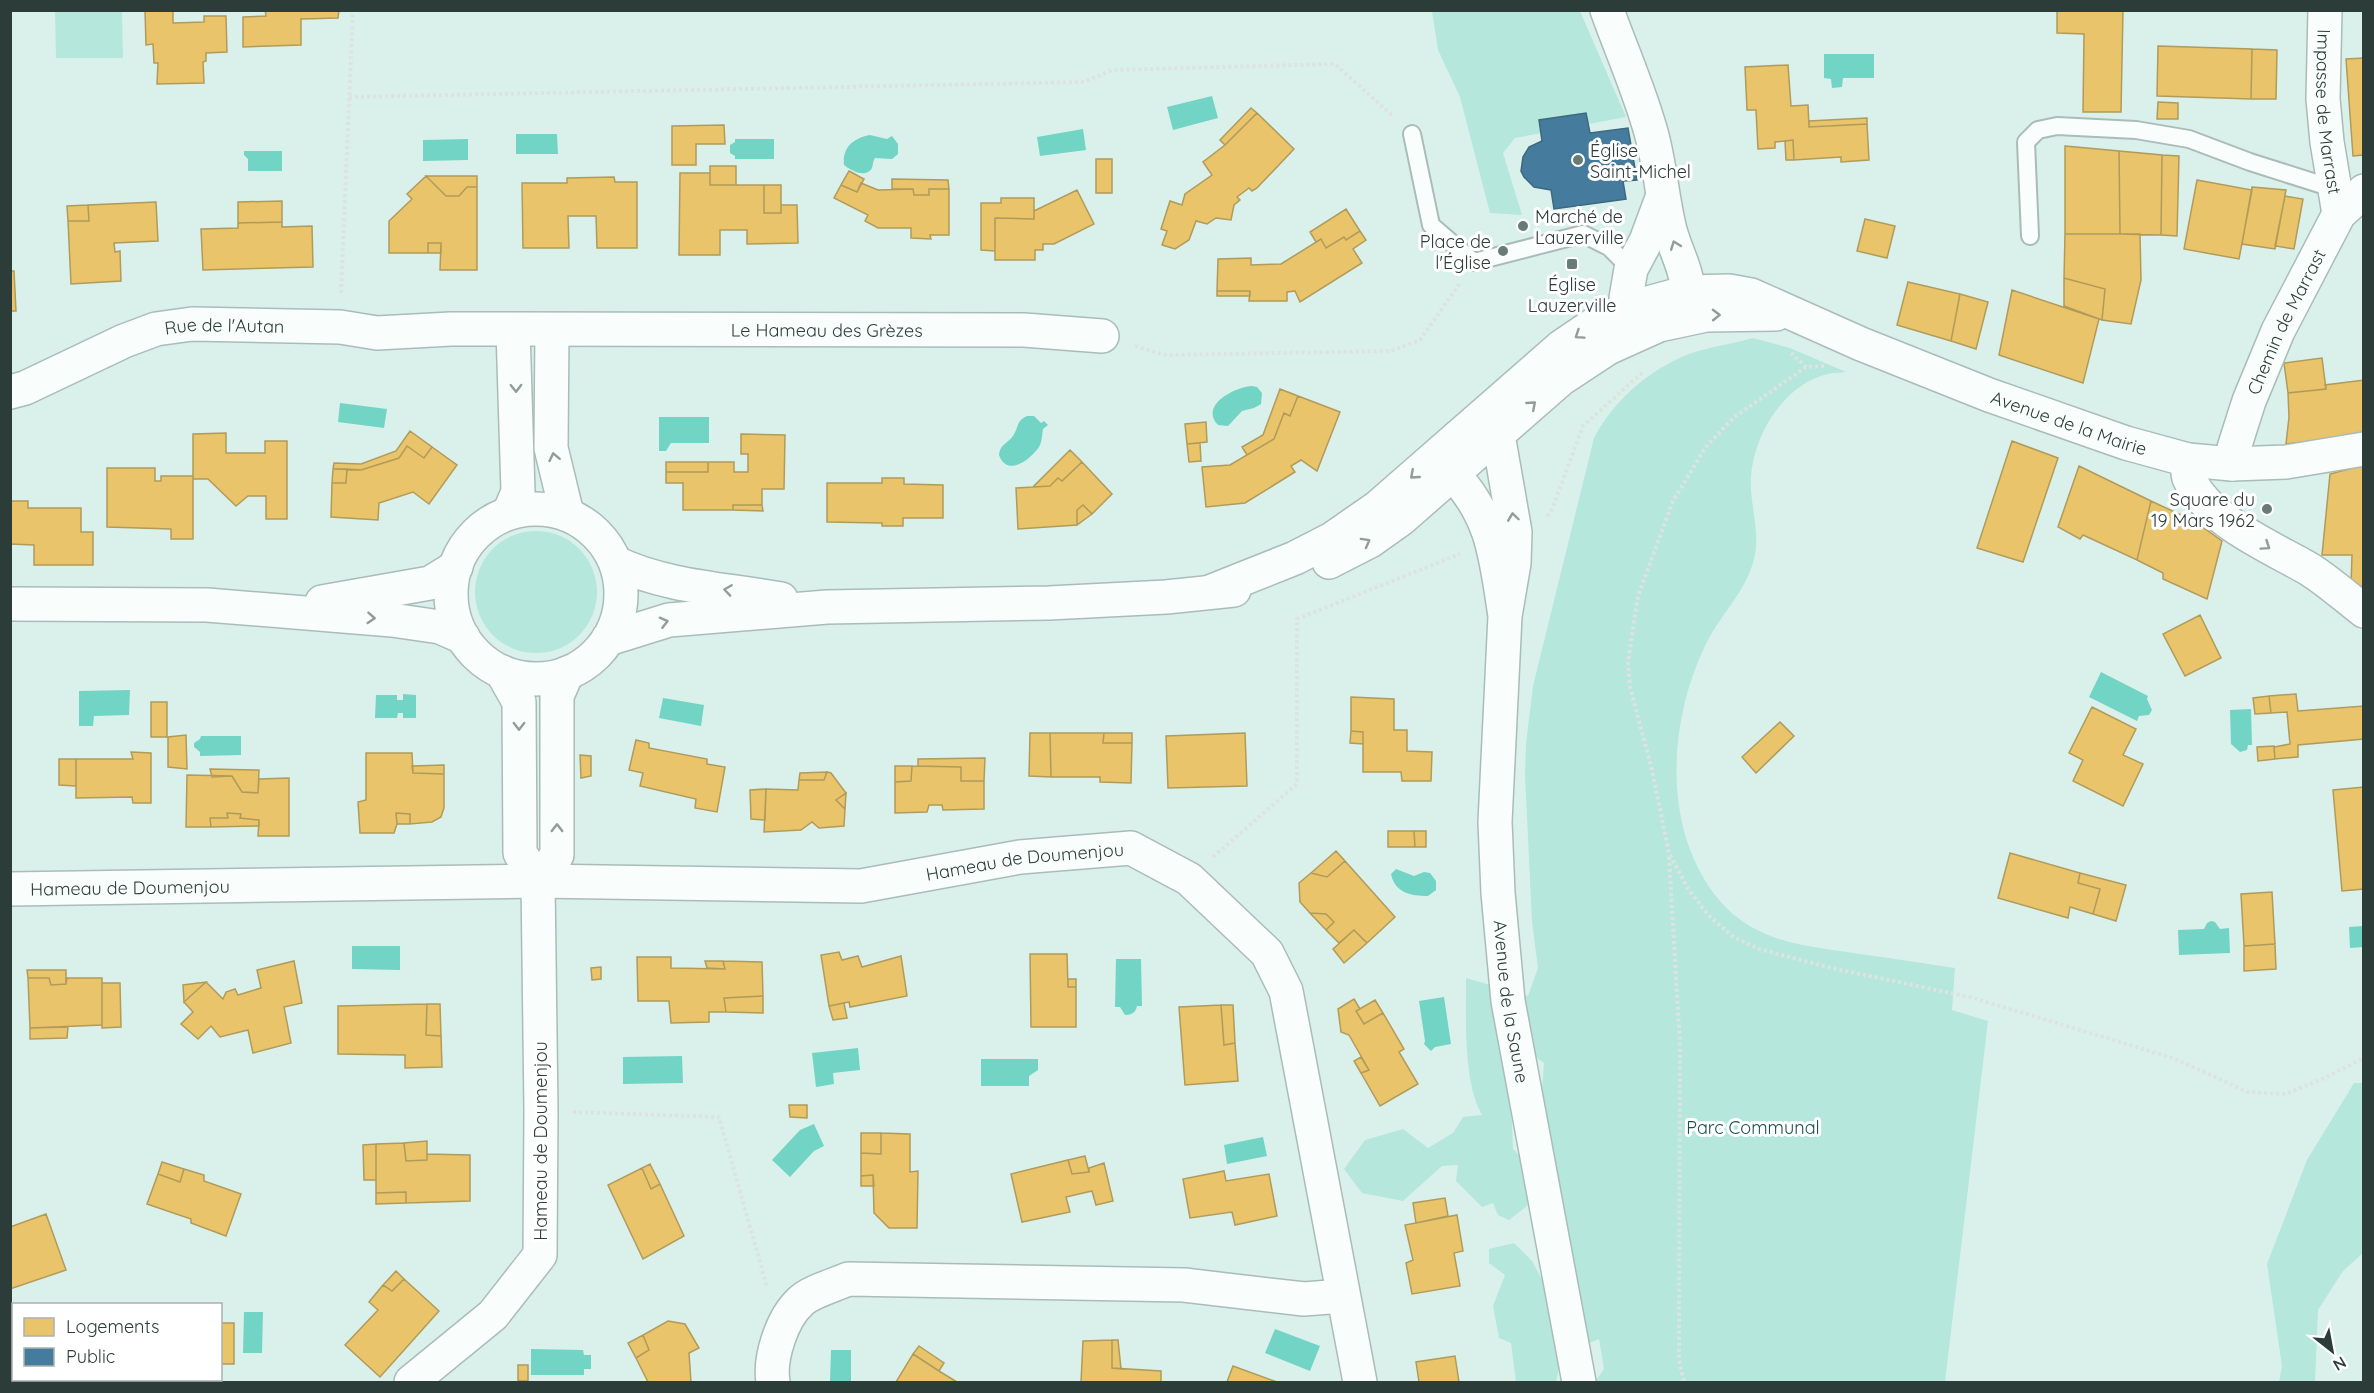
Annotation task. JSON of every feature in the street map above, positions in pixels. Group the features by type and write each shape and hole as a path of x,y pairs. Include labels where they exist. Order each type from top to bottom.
{"street":[{"path":"608,639 669,620 827,607 1050,603 1166,597 1212,591 1257,589 1328,562 1370,541 1401,519 1561,380 1608,348 1659,325 1688,292 1683,263 1673,245 1662,198 1661,170 1652,133 1607,10"},
{"name":"Impasse de Marrast","path":"2325,10 2324,99 2327,142 2346,198"},
{"path":"1659,325 1630,308 1626,298 1630,269 1646,241 1662,198"},
{"name":"Chemin de Marrast","path":"2232,464 2234,448 2249,401 2278,331 2346,198"},
{"name":"Avenue de la Mairie","path":"1212,591 1295,558 1332,539 1378,507 1561,347 1595,324 1630,308 1688,292 1730,291 1751,296 1989,395 2126,443 2188,460 2232,464 2286,462 2364,449"},
{"name":"Avenue de la Mairie","path":"1659,325 1706,315 1790,314"},
{"name":"Rue de l'Autan","path":"10,392 25,388 124,341 156,329 192,324 340,327 377,333 451,329"},
{"name":"Le Hameau des Grèzes","path":"451,329 1024,330 1102,336"},
{"path":"509,513 518,492 513,330"},
{"path":"552,330 551,448 567,514"},
{"path":"1452,473 1457,438 1493,440"},
{"name":"Avenue de la Saune","path":"1493,440 1500,446 1515,532 1514,563 1505,616 1495,822 1497,894 1508,1001 1579,1383"},
{"path":"2188,460 2188,477 2201,497 2221,516 2272,550 2310,570 2364,611"},
{"name":"Avenue de la Saune","path":"1452,473 1481,512 1492,541 1505,616"},
{"path":"528,509 567,514 587,525 604,542 616,563 621,582 621,602 617,621 608,639 583,665 567,673 552,678 535,679 502,672 473,651 455,621 452,585 456,567 474,537 486,525 509,513 528,509"},
{"path":"616,563 639,574 670,582 827,607"},
{"path":"270,610 430,583 456,567"},
{"path":"10,604 207,604 424,624 440,627 463,637"},
{"path":"502,672 519,702 520,853 538,881 557,855 557,696 567,673"},
{"name":"Hameau de Doumenjou","path":"10,889 538,881 861,886 1020,857 1131,848 1188,879 1267,953 1286,991 1360,1383"},
{"name":"Hameau de Doumenjou","path":"411,1383 493,1315 540,1255 538,881"},
{"path":"773,1383 772,1374 780,1331 801,1300 848,1279 1184,1285 1304,1299 1343,1296"}],"lane":[{"path":"2030,236 2026,142 2038,130 2057,126 2136,130 2189,139 2346,198"},
{"path":"1412,134 1431,225 1474,262 1583,234 1609,247 1630,269"}],"path":[{"path":"340,327 353,10"},
{"path":"349,98 1084,81 1112,70 1335,64 1412,134"},
{"path":"1102,336 1165,355 1391,351 1420,340 1474,262"},
{"path":"1788,350 1806,367"},
{"path":"1684,1383 1679,1360 1680,1046 1669,853 1652,770 1630,687 1628,662 1638,596 1673,501 1706,448 1732,418 1806,367 1829,366"},
{"path":"1540,523 1551,512 1583,426 1645,370"},
{"path":"1188,879 1297,784 1297,619 1469,551"},
{"path":"1669,853 1688,887 1707,914 1732,936 1759,949 1836,969 1970,996 2173,1058 2248,1092 2285,1094 2364,1058"},
{"path":"541,1111 719,1117 780,1331"}],"green space":[{"path":"55,11 122,11 123,58 56,58"},
{"path":"1432,11 1580,11 1626,117 1515,138 1503,153 1522,215 1490,213 1460,97 1438,50"},
{"name":"Parc Communal","path":"1753,338 1790,348 1846,372 1832,373 1811,380 1795,390 1770,419 1761,436 1751,472 1756,528 1755,556 1748,577 1709,637 1692,677 1678,740 1676,773 1679,806 1686,838 1698,868 1715,895 1730,911 1746,923 1763,933 1800,944 1955,968 1952,1010 1988,1021 1945,1382 1595,1382 1604,1369 1599,1339 1562,1354 1556,1382 1516,1382 1511,1343 1499,1338 1493,1306 1505,1275 1489,1263 1489,1249 1514,1243 1532,1261 1559,1311 1541,1101 1544,1063 1520,1045 1510,1078 1513,1149 1534,1171 1527,1206 1509,1220 1498,1215 1493,1203 1482,1207 1456,1181 1458,1165 1442,1166 1403,1201 1362,1193 1344,1169 1365,1140 1403,1129 1428,1148 1453,1133 1463,1117 1482,1115 1471,1085 1469,1068 1466,978 1528,996 1538,968 1532,922 1525,775 1526,744 1533,686 1594,438 1613,410 1651,374 1698,351"},
{"path":"536,531 560,535 579,549 593,568 597,592 593,616 579,635 560,649 536,653 512,649 493,635 479,616 475,592 479,568 493,549 512,535"},
{"path":"2354,1083 2363,1083 2363,1253 2343,1271 2318,1310 2315,1382 2279,1382 2282,1366 2267,1264 2307,1160"}],"shaded area":[{"path":"1824,54 1874,54 1874,78 1843,78 1842,87 1832,88 1831,79 1824,78"},
{"path":"1212,96 1218,118 1173,130 1167,107"},
{"path":"1083,129 1086,150 1040,156 1037,137"},
{"path":"516,134 557,134 558,154 516,154"},
{"path":"870,135 887,139 892,136 898,144 898,154 892,159 875,158 872,168 866,173 854,171 844,165 845,153 850,144"},
{"path":"468,139 468,160 423,161 423,140"},
{"path":"735,139 774,139 774,159 735,159 735,156 730,153 730,145 735,142"},
{"path":"244,151 282,151 282,171 248,171 248,159"},
{"path":"1257,387 1262,393 1261,404 1242,411 1228,426 1218,425 1213,418 1216,404 1237,390"},
{"path":"340,403 387,409 384,428 338,422"},
{"path":"1027,416 1034,416 1041,423 1044,421 1048,425 1043,429 1040,445 1024,461 1013,466 1007,465 999,455 1001,449 1013,436 1021,420"},
{"path":"659,417 709,417 709,443 671,443 666,451 659,451"},
{"path":"2101,672 2148,696 2152,710 2149,715 2139,716 2137,721 2089,697"},
{"path":"130,690 129,715 94,716 93,726 79,726 79,691"},
{"path":"403,694 416,695 416,718 403,718 403,713 398,713 397,718 375,718 376,695 397,695 397,700 403,700"},
{"path":"663,698 704,705 701,726 659,718"},
{"path":"2251,709 2252,745 2248,745 2247,750 2240,752 2231,744 2230,710"},
{"path":"201,736 241,736 241,755 200,756 194,743"},
{"path":"1396,869 1414,876 1424,872 1430,873 1436,881 1436,890 1428,896 1405,892 1393,880 1391,874"},
{"path":"2211,921 2215,922 2220,929 2229,928 2230,953 2179,955 2178,930 2204,929"},
{"path":"2363,926 2363,947 2350,948 2349,927"},
{"path":"352,946 400,946 400,970 352,969"},
{"path":"1116,959 1141,959 1142,1006 1137,1006 1130,1014 1125,1015 1120,1007 1115,1007"},
{"path":"1444,997 1451,1044 1435,1047 1431,1051 1424,1044 1419,1001"},
{"path":"858,1048 860,1070 833,1073 834,1084 816,1087 812,1053"},
{"path":"682,1056 683,1083 623,1084 623,1057"},
{"path":"981,1059 1038,1059 1038,1070 1029,1076 1029,1086 981,1086"},
{"path":"814,1124 824,1146 814,1151 790,1177 772,1160 800,1130"},
{"path":"1263,1137 1267,1156 1227,1164 1224,1145"},
{"path":"244,1312 263,1312 262,1353 243,1353"},
{"path":"1275,1329 1320,1346 1310,1371 1265,1353"},
{"path":"531,1349 583,1350 584,1355 591,1355 591,1369 584,1369 584,1375 531,1375"},
{"path":"831,1350 851,1350 851,1382 830,1382"}],"building: Logements":[{"path":"173,10 173,23 204,22 204,16 226,16 227,52 206,53 206,61 203,62 204,83 157,84 158,63 154,63 153,44 146,45 145,11"},
{"path":"265,10 339,10 338,18 301,19 301,45 243,47 243,17 266,16"},
{"path":"2057,10 2123,10 2121,112 2083,112 2084,34 2057,33"},
{"path":"2158,46 2252,49 2251,99 2157,96"},
{"path":"2252,49 2277,50 2276,99 2251,99"},
{"path":"2364,58 2364,155 2353,156 2346,59"},
{"path":"1788,65 1791,106 1808,105 1809,127 1867,124 1869,160 1841,162 1841,157 1794,160 1793,140 1775,142 1775,148 1758,149 1756,110 1747,110 1745,67"},
{"path":"2158,102 2178,103 2178,119 2157,119"},
{"path":"1251,108 1257,113 1225,145 1220,140"},
{"path":"1257,113 1294,149 1257,188 1252,191 1249,188 1237,197 1240,200 1234,205 1231,220 1216,218 1207,224 1196,221 1189,240 1175,249 1162,245 1167,231 1161,229 1170,201 1182,205 1185,194 1212,175 1203,162 1225,145"},
{"path":"1867,118 1867,124 1809,127 1809,121"},
{"path":"724,125 725,144 696,144 696,165 672,165 672,126"},
{"path":"1793,140 1794,160 1786,160 1785,141"},
{"path":"2065,146 2119,151 2120,234 2065,234"},
{"path":"2119,151 2162,155 2161,235 2120,234"},
{"path":"2162,155 2179,156 2177,236 2161,235"},
{"path":"1096,159 1112,159 1112,193 1096,193"},
{"path":"710,166 736,166 736,185 710,185"},
{"path":"849,171 864,179 857,192 841,185"},
{"path":"680,173 710,173 710,185 764,185 764,213 781,213 781,205 797,205 798,243 747,244 747,230 720,230 720,255 679,255"},
{"path":"426,176 446,196 459,196 467,187 477,187 477,270 440,270 441,243 428,243 428,253 389,253 389,221 412,199 407,194"},
{"path":"426,176 477,176 477,187 467,187 459,196 446,196"},
{"path":"614,177 615,182 637,182 637,248 597,248 596,216 568,216 569,248 523,248 522,183 567,183 567,178"},
{"path":"892,179 948,180 949,189 929,189 929,195 914,195 913,189 892,189"},
{"path":"2197,180 2252,190 2239,259 2184,249"},
{"path":"861,183 878,190 913,189 914,195 929,195 929,189 949,189 949,235 930,235 931,239 911,238 911,228 878,228 865,221 868,215 834,198 841,185 857,192"},
{"path":"764,185 781,185 781,213 764,213"},
{"path":"2252,187 2286,190 2275,249 2242,244"},
{"path":"1077,190 1094,224 1054,244 1043,244 1043,250 1035,250 1035,260 995,260 995,218 1034,219 1034,211"},
{"path":"2285,196 2303,199 2294,249 2275,246"},
{"path":"1001,198 1034,198 1034,219 995,218 995,251 981,250 981,203 1001,203"},
{"path":"282,201 282,222 238,223 238,202"},
{"path":"156,202 158,241 114,243 115,252 120,251 121,281 71,284 68,221 89,221 88,205"},
{"path":"88,205 89,221 68,221 67,206"},
{"path":"1346,209 1360,231 1326,248 1321,239 1316,242 1310,232"},
{"path":"1865,219 1895,226 1887,258 1857,251"},
{"path":"282,222 282,227 312,226 313,267 203,270 201,229 238,228 238,223"},
{"path":"1360,231 1366,240 1353,249 1362,263 1300,302 1295,291 1287,292 1287,301 1249,301 1250,291 1217,291 1218,259 1251,258 1251,265 1281,264 1321,239 1326,248"},
{"path":"2065,234 2140,234 2141,280 2131,324 2102,320 2105,289 2064,278"},
{"path":"428,243 441,243 441,253 428,253"},
{"path":"10,271 14,271 16,311 10,311"},
{"path":"2064,278 2105,289 2102,320 2064,306"},
{"path":"1908,282 1960,294 1951,341 1897,325"},
{"path":"2012,290 2099,319 2083,383 1999,355"},
{"path":"1217,291 1250,291 1250,296 1217,296"},
{"path":"1960,294 1988,302 1976,349 1951,341"},
{"path":"2322,358 2326,389 2288,393 2284,363"},
{"path":"2364,380 2364,435 2286,444 2289,417 2288,393 2326,389 2325,385"},
{"path":"1280,389 1298,396 1290,416 1284,413 1274,439 1247,455 1242,447 1263,435"},
{"path":"1298,396 1340,412 1317,471 1301,460 1291,466 1295,472 1245,503 1206,507 1202,467 1230,465 1274,439 1284,413 1290,416"},
{"path":"1206,422 1207,442 1187,444 1185,424"},
{"path":"410,431 432,447 424,458 407,446 399,458 361,470 333,469 334,463 361,464 396,451"},
{"path":"226,433 226,453 265,453 265,441 287,441 287,519 266,519 266,496 248,496 236,506 208,479 193,479 193,434"},
{"path":"741,434 785,435 784,489 762,489 762,505 733,505 733,510 683,510 683,483 666,483 666,472 708,472 708,462 734,462 734,472 748,472 748,454 741,454"},
{"path":"2012,441 2058,458 2023,562 1977,548"},
{"path":"1200,443 1201,461 1189,462 1187,444"},
{"path":"407,446 424,458 432,447 457,465 429,504 413,492 379,503 378,520 331,517 332,483 346,483 347,469 361,470 399,458"},
{"path":"1070,450 1082,462 1062,481 1058,478 1050,486 1033,487"},
{"path":"666,462 708,462 708,472 666,472"},
{"path":"1082,462 1112,494 1092,514 1083,505 1077,510 1077,525 1018,529 1016,488 1050,486 1058,478 1062,481"},
{"path":"2364,465 2364,595 2351,585 2352,555 2322,555 2330,474"},
{"path":"2079,466 2151,501 2137,560 2083,535 2080,539 2058,527"},
{"path":"107,468 155,468 155,481 161,481 161,476 193,476 193,539 171,539 171,529 107,527"},
{"path":"333,469 347,469 346,483 332,483"},
{"path":"882,478 904,478 904,484 943,485 943,518 903,518 903,526 882,526 882,523 827,522 827,483 882,483"},
{"path":"10,501 28,501 28,508 81,508 81,532 93,532 93,565 34,565 34,545 10,544"},
{"path":"2151,501 2194,521 2222,541 2207,599 2163,579 2163,573 2137,560"},
{"path":"733,505 762,505 763,511 733,510"},
{"path":"1083,505 1092,514 1077,525 1077,510"},
{"path":"2200,615 2221,658 2185,676 2163,634"},
{"path":"2296,694 2298,711 2364,706 2364,739 2298,745 2298,757 2275,759 2274,747 2290,744 2287,712 2271,713 2269,696"},
{"path":"2269,696 2271,713 2255,714 2253,698"},
{"path":"1351,697 1394,699 1394,730 1407,730 1407,751 1432,752 1431,781 1402,781 1401,772 1363,772 1363,732 1351,731"},
{"path":"151,702 167,702 167,737 151,737"},
{"path":"2092,707 2136,729 2123,755 2143,764 2123,806 2073,781 2083,760 2069,753"},
{"path":"1780,722 1794,736 1756,773 1742,757"},
{"path":"1351,731 1363,732 1363,744 1350,743"},
{"path":"1030,733 1050,733 1051,777 1029,776"},
{"path":"1050,733 1104,733 1103,743 1132,743 1131,783 1100,782 1100,777 1051,777"},
{"path":"1104,733 1132,733 1132,743 1103,743"},
{"path":"1245,733 1247,786 1168,788 1166,736"},
{"path":"186,735 187,769 168,767 168,737"},
{"path":"636,740 649,743 649,748 707,759 707,764 725,767 717,812 695,808 696,799 640,786 643,773 629,770"},
{"path":"2274,746 2275,759 2258,761 2257,747"},
{"path":"131,752 151,753 151,803 133,803 132,797 76,798 76,759 133,759"},
{"path":"366,753 412,753 413,773 444,774 444,808 441,817 432,822 410,824 410,814 396,813 397,824 394,833 360,833 358,802 366,800"},
{"path":"580,755 591,756 591,776 581,778"},
{"path":"985,758 984,781 961,781 961,767 918,766 918,759"},
{"path":"59,759 76,759 76,786 59,785"},
{"path":"444,765 444,774 413,773 412,766"},
{"path":"895,766 912,766 911,781 895,782"},
{"path":"912,766 961,767 961,781 984,781 984,809 943,810 942,805 929,805 927,812 895,813 895,782 911,781"},
{"path":"210,769 259,770 258,793 242,792 232,776 212,777"},
{"path":"827,772 824,780 799,780 800,773"},
{"path":"827,772 831,773 846,793 836,800 845,809 844,826 819,828 812,822 801,830 764,832 766,789 798,790 799,780 824,780"},
{"path":"187,775 232,776 242,792 258,793 259,779 289,778 289,836 258,836 259,820 240,818 241,814 227,813 228,818 210,818 211,827 186,827"},
{"path":"2364,787 2364,889 2342,891 2333,790"},
{"path":"766,789 765,820 751,819 750,790"},
{"path":"846,793 845,809 836,800"},
{"path":"227,813 241,814 240,818 259,820 259,826 211,827 210,818 228,818"},
{"path":"396,813 410,814 410,824 397,824"},
{"path":"1388,831 1414,831 1415,847 1388,847"},
{"path":"1414,831 1426,831 1426,847 1415,847"},
{"path":"1336,851 1345,861 1327,877 1311,873"},
{"path":"2010,853 2080,873 2078,883 2100,889 2093,914 2070,907 2068,918 1998,898"},
{"path":"1345,861 1395,917 1367,943 1354,930 1339,943 1326,930 1334,922 1326,914 1310,913 1300,902 1299,883 1311,873 1327,877"},
{"path":"2080,873 2126,885 2116,921 2093,914 2100,889 2078,883"},
{"path":"2272,892 2275,944 2244,946 2241,894"},
{"path":"1310,913 1326,914 1334,922 1326,930"},
{"path":"1354,930 1367,943 1344,963 1333,949"},
{"path":"2275,944 2276,969 2244,971 2244,946"},
{"path":"839,952 842,960 858,956 862,967 901,956 907,996 850,1007 849,1002 829,1006 821,955"},
{"path":"1030,954 1067,954 1068,987 1076,987 1076,1027 1031,1027"},
{"path":"637,957 671,957 671,968 725,969 723,961 762,962 763,996 724,998 726,1012 709,1012 709,1022 671,1023 669,1001 638,1001"},
{"path":"294,961 302,1003 284,1007 291,1043 253,1053 248,1030 220,1037 211,1026 198,1039 181,1024 193,1012 184,1002 206,982 223,999 226,992 235,989 238,995 261,988 257,970"},
{"path":"705,961 723,961 725,969 707,968"},
{"path":"601,967 601,979 592,980 591,968"},
{"path":"27,970 66,970 66,984 51,985 49,978 28,978"},
{"path":"28,978 49,978 51,985 66,984 67,978 102,978 102,1025 30,1028"},
{"path":"1068,979 1076,979 1076,987 1068,987"},
{"path":"206,982 184,1002 183,985"},
{"path":"102,983 120,983 121,1027 102,1028"},
{"path":"763,996 763,1013 726,1012 724,998"},
{"path":"1354,999 1360,1009 1356,1011 1364,1024 1383,1013 1404,1049 1399,1052 1418,1084 1380,1106 1361,1073 1369,1070 1349,1035 1341,1032 1338,1009"},
{"path":"1375,1000 1383,1013 1364,1024 1356,1011"},
{"path":"844,1003 847,1018 833,1020 829,1006"},
{"path":"427,1004 440,1004 441,1036 426,1035"},
{"path":"427,1004 426,1035 441,1036 442,1067 405,1068 405,1055 338,1054 338,1006"},
{"path":"1221,1005 1233,1005 1235,1043 1224,1045"},
{"path":"1221,1005 1224,1045 1235,1043 1238,1081 1185,1085 1179,1007"},
{"path":"68,1027 67,1038 30,1039 30,1028"},
{"path":"1361,1057 1369,1070 1361,1073 1354,1061"},
{"path":"789,1105 807,1105 807,1118 790,1117"},
{"path":"861,1133 881,1133 881,1154 861,1153"},
{"path":"881,1133 910,1134 910,1172 918,1171 917,1228 889,1228 874,1213 873,1175 861,1176 861,1153 881,1154"},
{"path":"427,1141 427,1160 406,1161 404,1143"},
{"path":"404,1143 406,1161 427,1160 427,1154 470,1155 470,1201 406,1203 406,1192 376,1193 376,1144"},
{"path":"376,1144 376,1180 364,1180 363,1145"},
{"path":"1085,1156 1089,1172 1072,1174 1068,1160"},
{"path":"1068,1160 1072,1174 1089,1172 1089,1168 1104,1163 1113,1201 1096,1205 1092,1191 1066,1197 1070,1212 1022,1222 1011,1174"},
{"path":"162,1162 184,1169 180,1182 158,1174"},
{"path":"650,1164 660,1184 651,1189 642,1168"},
{"path":"642,1168 651,1189 660,1184 684,1236 643,1259 608,1185"},
{"path":"184,1169 204,1175 204,1181 241,1194 226,1236 191,1223 191,1219 147,1204 158,1174 180,1182"},
{"path":"1224,1171 1226,1181 1269,1174 1277,1216 1235,1225 1232,1212 1190,1218 1183,1179"},
{"path":"873,1175 874,1186 861,1186 861,1176"},
{"path":"406,1192 406,1203 376,1204 376,1193"},
{"path":"1445,1198 1448,1216 1416,1223 1413,1203"},
{"path":"46,1214 66,1270 10,1289 10,1227"},
{"path":"1457,1215 1463,1251 1454,1253 1460,1286 1412,1294 1406,1263 1413,1260 1405,1225"},
{"path":"396,1271 404,1279 392,1291 383,1285"},
{"path":"404,1279 439,1311 380,1377 345,1345 378,1310 369,1302 383,1285 392,1291"},
{"path":"668,1321 685,1324 699,1348 689,1353 691,1382 648,1382 636,1358 649,1350 643,1335"},
{"path":"222,1323 234,1323 234,1364 222,1364"},
{"path":"643,1335 649,1350 636,1358 628,1343"},
{"path":"1112,1340 1118,1340 1121,1369 1112,1368"},
{"path":"1112,1340 1112,1368 1161,1371 1161,1382 1081,1382 1083,1341"},
{"path":"919,1346 944,1363 939,1371 913,1354"},
{"path":"913,1354 939,1371 957,1382 896,1382"},
{"path":"1455,1356 1459,1382 1419,1382 1416,1362"},
{"path":"518,1365 528,1365 528,1381 518,1381"},
{"path":"1233,1366 1277,1382 1227,1382"}],"building: Public":[{"name":"Église Saint-Michel","path":"1586,113 1590,133 1628,128 1637,180 1623,181 1626,199 1554,209 1551,190 1534,187 1524,177 1521,171 1523,157 1529,147 1542,141 1539,120"}],"place":[{"name":"Église Saint-Michel","path":"1578,160"},
{"name":"Marché de Lauzerville","path":"1523,226"},
{"name":"Place de l'Église","path":"1503,251"},
{"name":"Église Lauzerville","path":"1572,264"},
{"name":"Square du 19 Mars 1962","path":"2267,509"}]}
